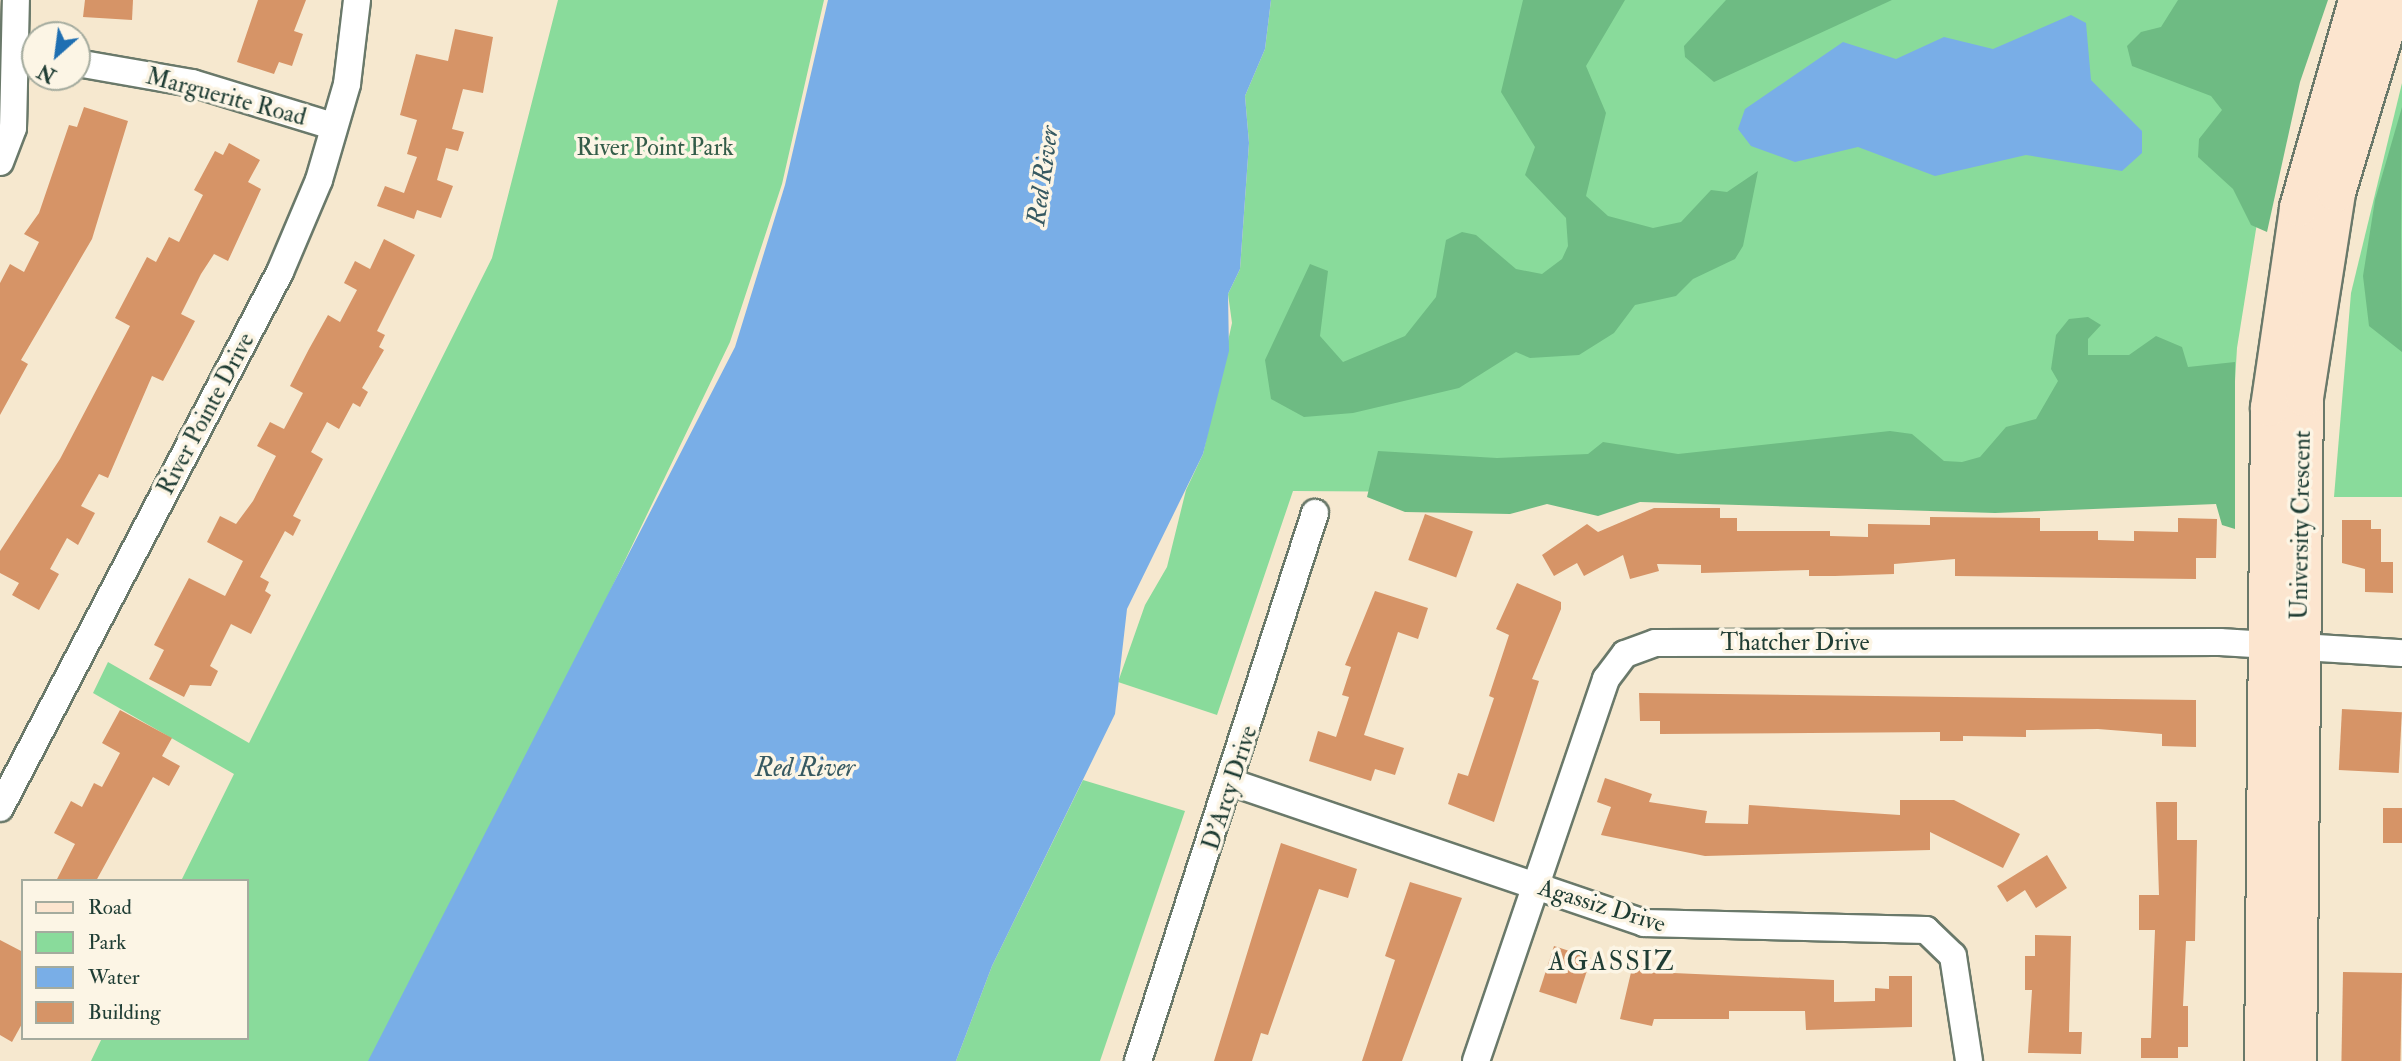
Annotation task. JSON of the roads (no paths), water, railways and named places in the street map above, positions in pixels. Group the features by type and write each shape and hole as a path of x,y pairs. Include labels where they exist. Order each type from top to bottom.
{"main road":[{"name":"University Crescent","path":"2297,1061 2281,647 2267,440 2280,301 2311,151 2357,0"},
{"name":"University Crescent","path":"2263,1061 2281,647 2318,282 2339,180 2394,0"}],"street":[{"path":"16,0 21,27"},
{"name":"River Pointe Drive","path":"0,808 280,272 319,180 347,84 357,0"},
{"name":"Marguerite Road","path":"91,65 192,83 333,127"},
{"path":"0,162 13,128 21,82"},
{"name":"D'Arcy Drive","path":"1138,1061 1233,783 1315,513"},
{"name":"Thatcher Drive","path":"1476,1061 1538,887 1606,679 1625,654 1655,643 2281,647 2402,653"},
{"name":"Agassiz Drive","path":"1233,783 1538,887 1674,928 1926,930 1954,956 1969,1061"}],"water":[{"name":"Red River","path":"828,0 1271,0 1265,49 1245,96 1249,143 1240,269 1228,294 1229,351 1203,454 1127,609 1115,714 992,966 956,1061 368,1061 735,347 785,185"},
{"path":"2071,15 2086,23 2091,80 2142,131 2142,153 2122,171 2026,155 1935,176 1858,147 1795,162 1751,146 1738,129 1745,109 1843,42 1896,59 1944,37 1993,49"}],"district":[{"name":"AGASSIZ","path":"1612,963"}],"park label":[{"name":"River Point Park","path":"655,148"}]}
